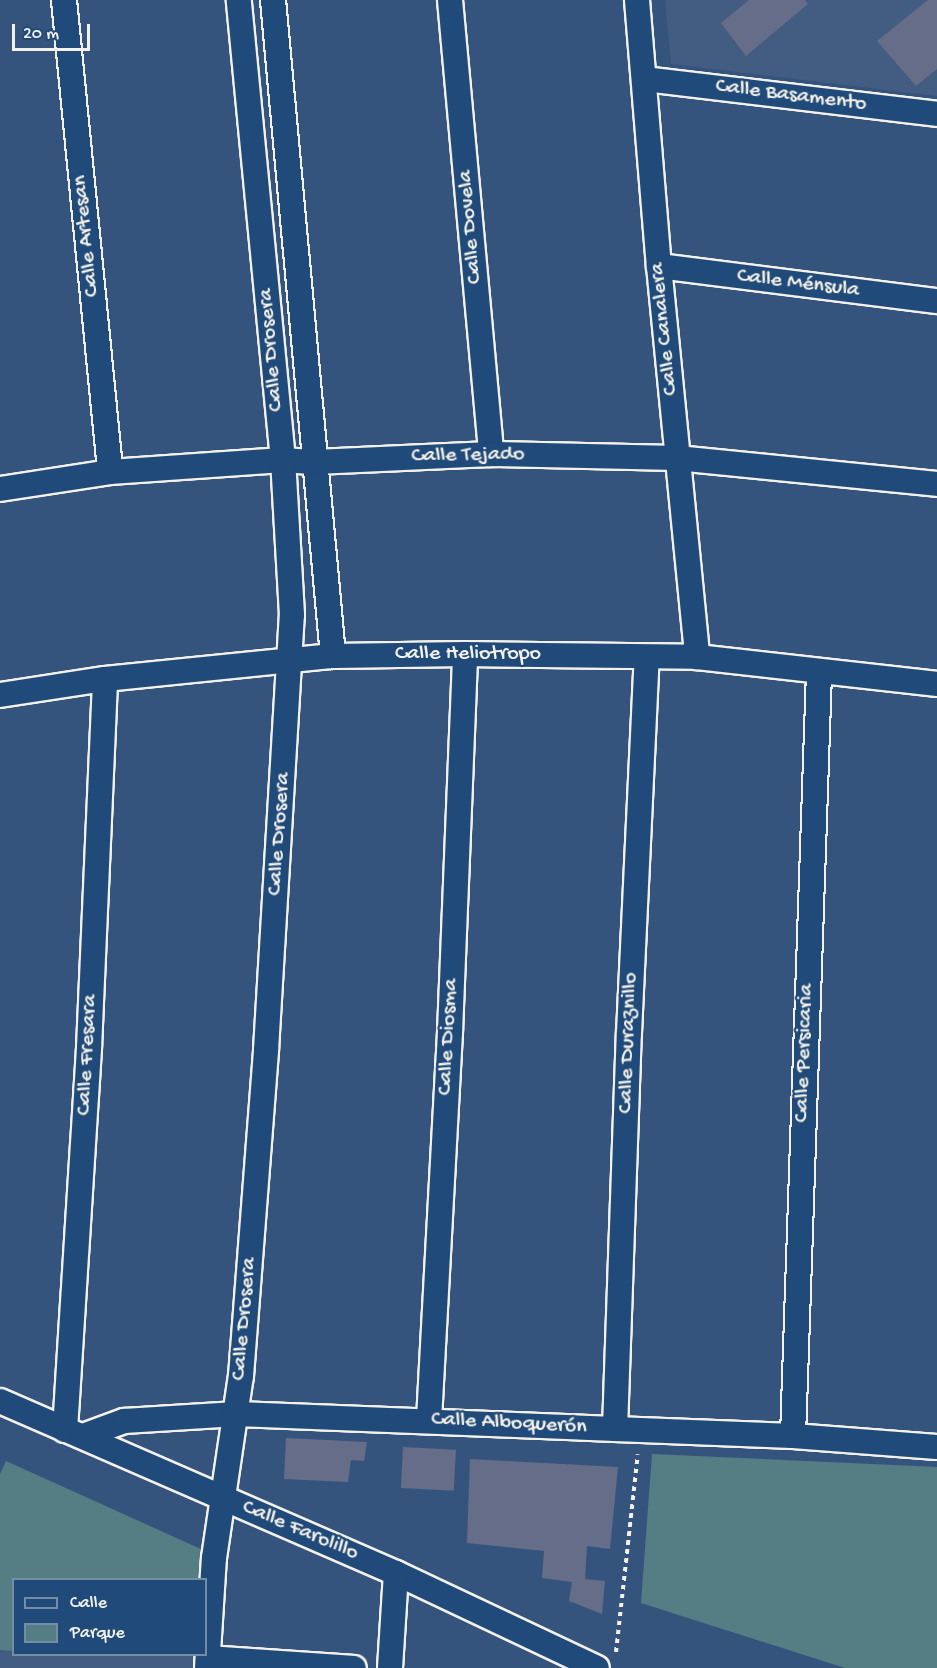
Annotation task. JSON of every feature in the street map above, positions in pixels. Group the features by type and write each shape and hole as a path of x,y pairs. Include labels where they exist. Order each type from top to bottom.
{"street":[{"name":"Calle Artesan","path":"64,0 110,472"},
{"name":"Calle Drosera","path":"208,1663 214,1558 237,1414 266,1050 292,615 283,460 239,0"},
{"name":"Calle Drosera","path":"273,0 333,656"},
{"name":"Calle Dovela","path":"450,0 491,454"},
{"name":"Calle Canalera","path":"637,0 659,266 697,657"},
{"name":"Calle Basamento","path":"645,79 937,114"},
{"name":"Calle Ménsula","path":"659,266 937,301"},
{"name":"Calle Tejado","path":"0,489 110,472 283,460 315,462 491,454 678,458 937,484"},
{"name":"Calle Heliotropo","path":"0,695 105,679 333,656 465,654 697,657 937,684"},
{"name":"Calle Diosma","path":"429,1420 450,1032 465,654"},
{"name":"Calle Duraznillo","path":"615,1429 629,1034 647,657"},
{"name":"Calle Persicaria","path":"793,1436 819,671"},
{"name":"Calle Fresara","path":"74,1433 105,679"},
{"name":"Calle Farolillo","path":"0,1401 396,1573 573,1663 606,1662"},
{"name":"Calle Alboquerón","path":"74,1433 124,1421 237,1414 793,1436 937,1447"},
{"path":"390,1668 396,1573"},
{"path":"208,1663 354,1668"}],"path":[{"path":"606,1662 640,1430"}],"shaded area":[{"path":"665,0 937,0 937,96 671,64"},
{"path":"0,1650 12,1651 12,1656 195,1656 194,1668 0,1668"}],"green space":[{"path":"652,1454 937,1467 937,1668 845,1668 641,1603"},
{"path":"6,1461 203,1550 200,1578 12,1578 12,1651 0,1650 0,1474"}],"building":[{"path":"749,0 805,0 808,4 746,56 721,23"},
{"path":"928,0 937,0 937,69 916,86 877,41"},
{"path":"286,1438 367,1442 364,1461 351,1460 348,1482 284,1479"},
{"path":"403,1447 456,1450 454,1491 401,1488"},
{"path":"470,1459 618,1467 610,1549 587,1546 585,1579 605,1581 602,1614 569,1601 572,1582 542,1578 544,1551 467,1543"}]}
